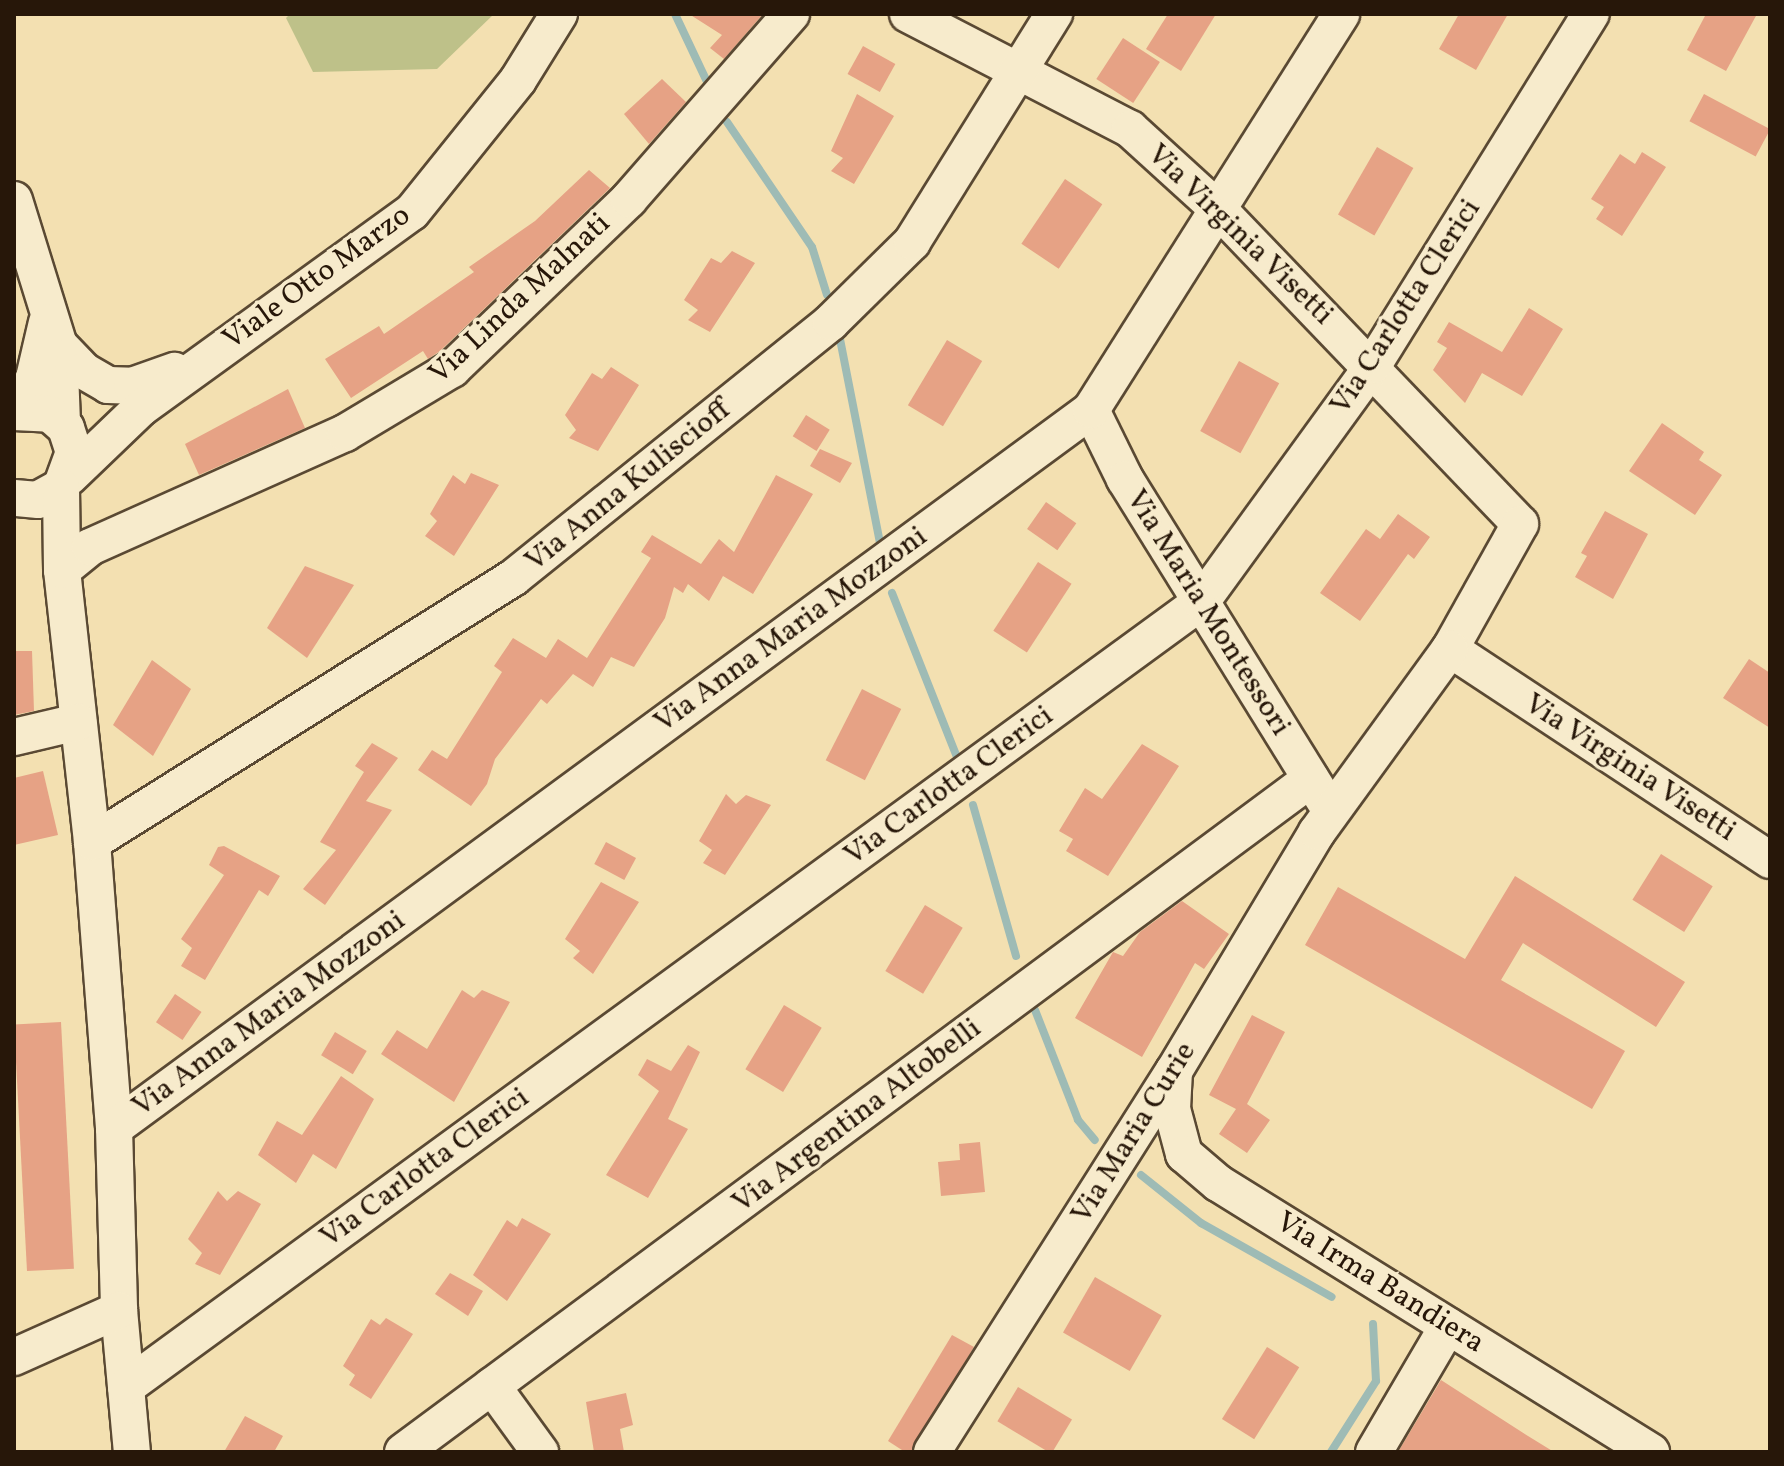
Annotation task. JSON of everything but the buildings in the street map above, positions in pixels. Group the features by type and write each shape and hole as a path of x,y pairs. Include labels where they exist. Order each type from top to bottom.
{"street":[{"name":"Viale Otto Marzo","path":"65,482 141,408 412,212 518,80 559,14"},
{"name":"Via Linda Malnati","path":"62,562 345,433 452,369 629,199 791,14"},
{"name":"Via Virginia Visetti","path":"908,14 1130,129 1218,209 1373,365 1520,524 1450,649 1331,813"},
{"name":"Via Anna Kuliscioff","path":"92,842 513,578 831,322 912,242 1054,14"},
{"name":"Via Anna Maria Mozzoni","path":"114,1128 1091,410 1341,14"},
{"name":"Via Carlotta Clerici","path":"126,1387 1201,602 1373,365 1591,14"},
{"path":"14,200 59,345 64,426 74,452 65,482 62,562 92,842 114,1128 119,1310 132,1452"},
{"path":"49,309 34,378 17,411 50,414 64,426"},
{"path":"59,345 84,371 108,385 132,386 209,358"},
{"name":"Viale Otto Marzo","path":"64,426 141,408"},
{"name":"Via Maria Montessori","path":"1091,410 1125,479 1331,813"},
{"path":"14,499 38,500 65,482"},
{"path":"14,499 62,562"},
{"name":"Via Virginia Visetti","path":"1450,649 1770,860"},
{"path":"14,737 78,722"},
{"name":"Via Argentina Altobelli","path":"403,1452 1311,779"},
{"name":"Via Maria Curie","path":"932,1452 1174,1071 1331,813"},
{"name":"Via Irma Bandiera","path":"1174,1071 1172,1109 1184,1154 1218,1183 1651,1452"},
{"path":"14,1357 119,1310"},
{"path":"1374,1452 1448,1326"},
{"path":"492,1386 540,1452"}],"green space":[{"path":"290,14 494,14 437,69 313,72 286,18"}],"waterway":[{"path":"675,14 711,90"},
{"path":"727,122 812,247 827,295"},
{"path":"839,334 880,543"},
{"path":"892,593 958,760"},
{"path":"973,805 1016,956"},
{"path":"1035,1010 1078,1120 1095,1140"},
{"path":"1141,1175 1201,1223 1332,1297"},
{"path":"1331,1452 1376,1381 1373,1324"}]}
